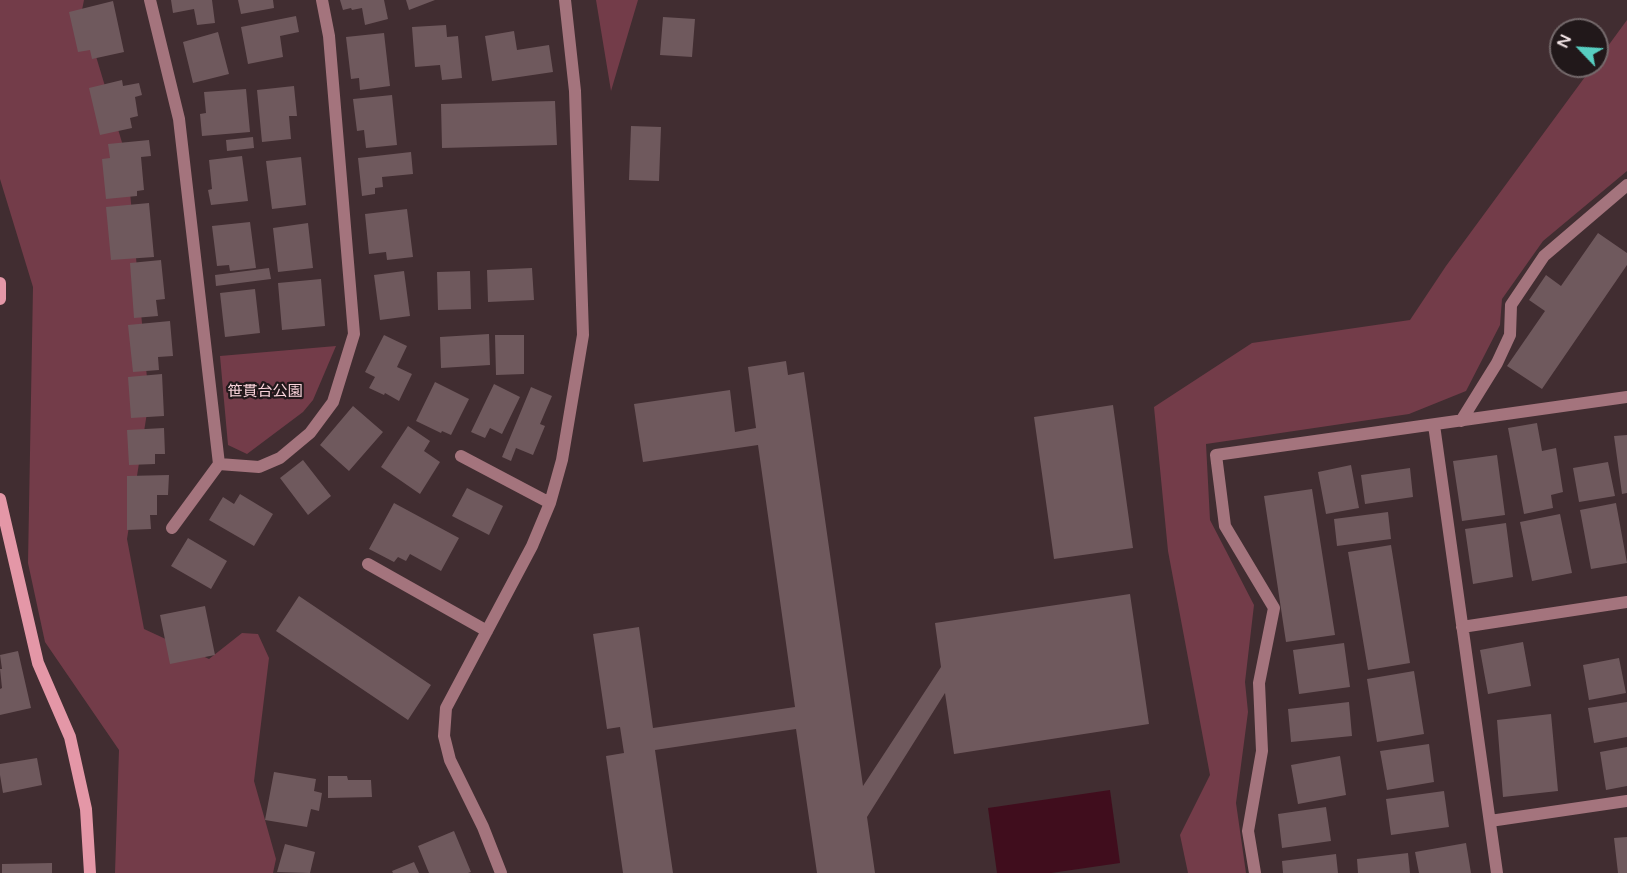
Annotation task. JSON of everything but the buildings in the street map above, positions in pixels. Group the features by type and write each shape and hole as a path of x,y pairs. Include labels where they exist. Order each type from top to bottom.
{"street":[{"path":"150,0 179,119 219,464 172,528"},
{"path":"219,464 259,467 280,458 310,433 333,402 354,334 329,36 321,0"},
{"path":"501,873 483,827 450,760 444,736 446,708 532,546 550,503 564,450 584,335 575,91 565,0"},
{"path":"1461,421 1497,363 1510,335 1511,305 1544,256 1627,185"},
{"path":"0,284 0,299"},
{"path":"1255,873 1248,831 1262,751 1259,683 1274,608 1225,526 1216,455 1627,397"},
{"path":"1434,425 1497,873"},
{"path":"462,456 550,503"},
{"path":"0,499 38,663 70,737 86,809 90,873"},
{"path":"368,564 487,632"},
{"path":"1462,627 1627,602"},
{"path":"1490,822 1627,801"}],"green space":[{"path":"0,0 84,0 82,10 127,159 149,400 127,539 144,629 209,659 242,633 258,634 269,658 254,781 276,859 273,873 115,873 119,750 45,642 28,563 33,287 0,179"},
{"path":"596,0 638,0 611,91"},
{"path":"1627,20 1627,171 1543,241 1502,299 1500,325 1466,391 1409,414 1206,444 1210,520 1254,605 1245,682 1248,712 1236,803 1246,873 1188,873 1180,835 1210,775 1168,551 1154,407 1252,343 1410,320 1446,266 1584,78 1609,78 1609,45"},
{"name":"笹貫台公園","path":"336,346 313,400 303,412 247,454 228,445 220,356"}],"shaded area":[{"path":"1110,790 1120,863 1051,873 997,873 988,808"}]}
